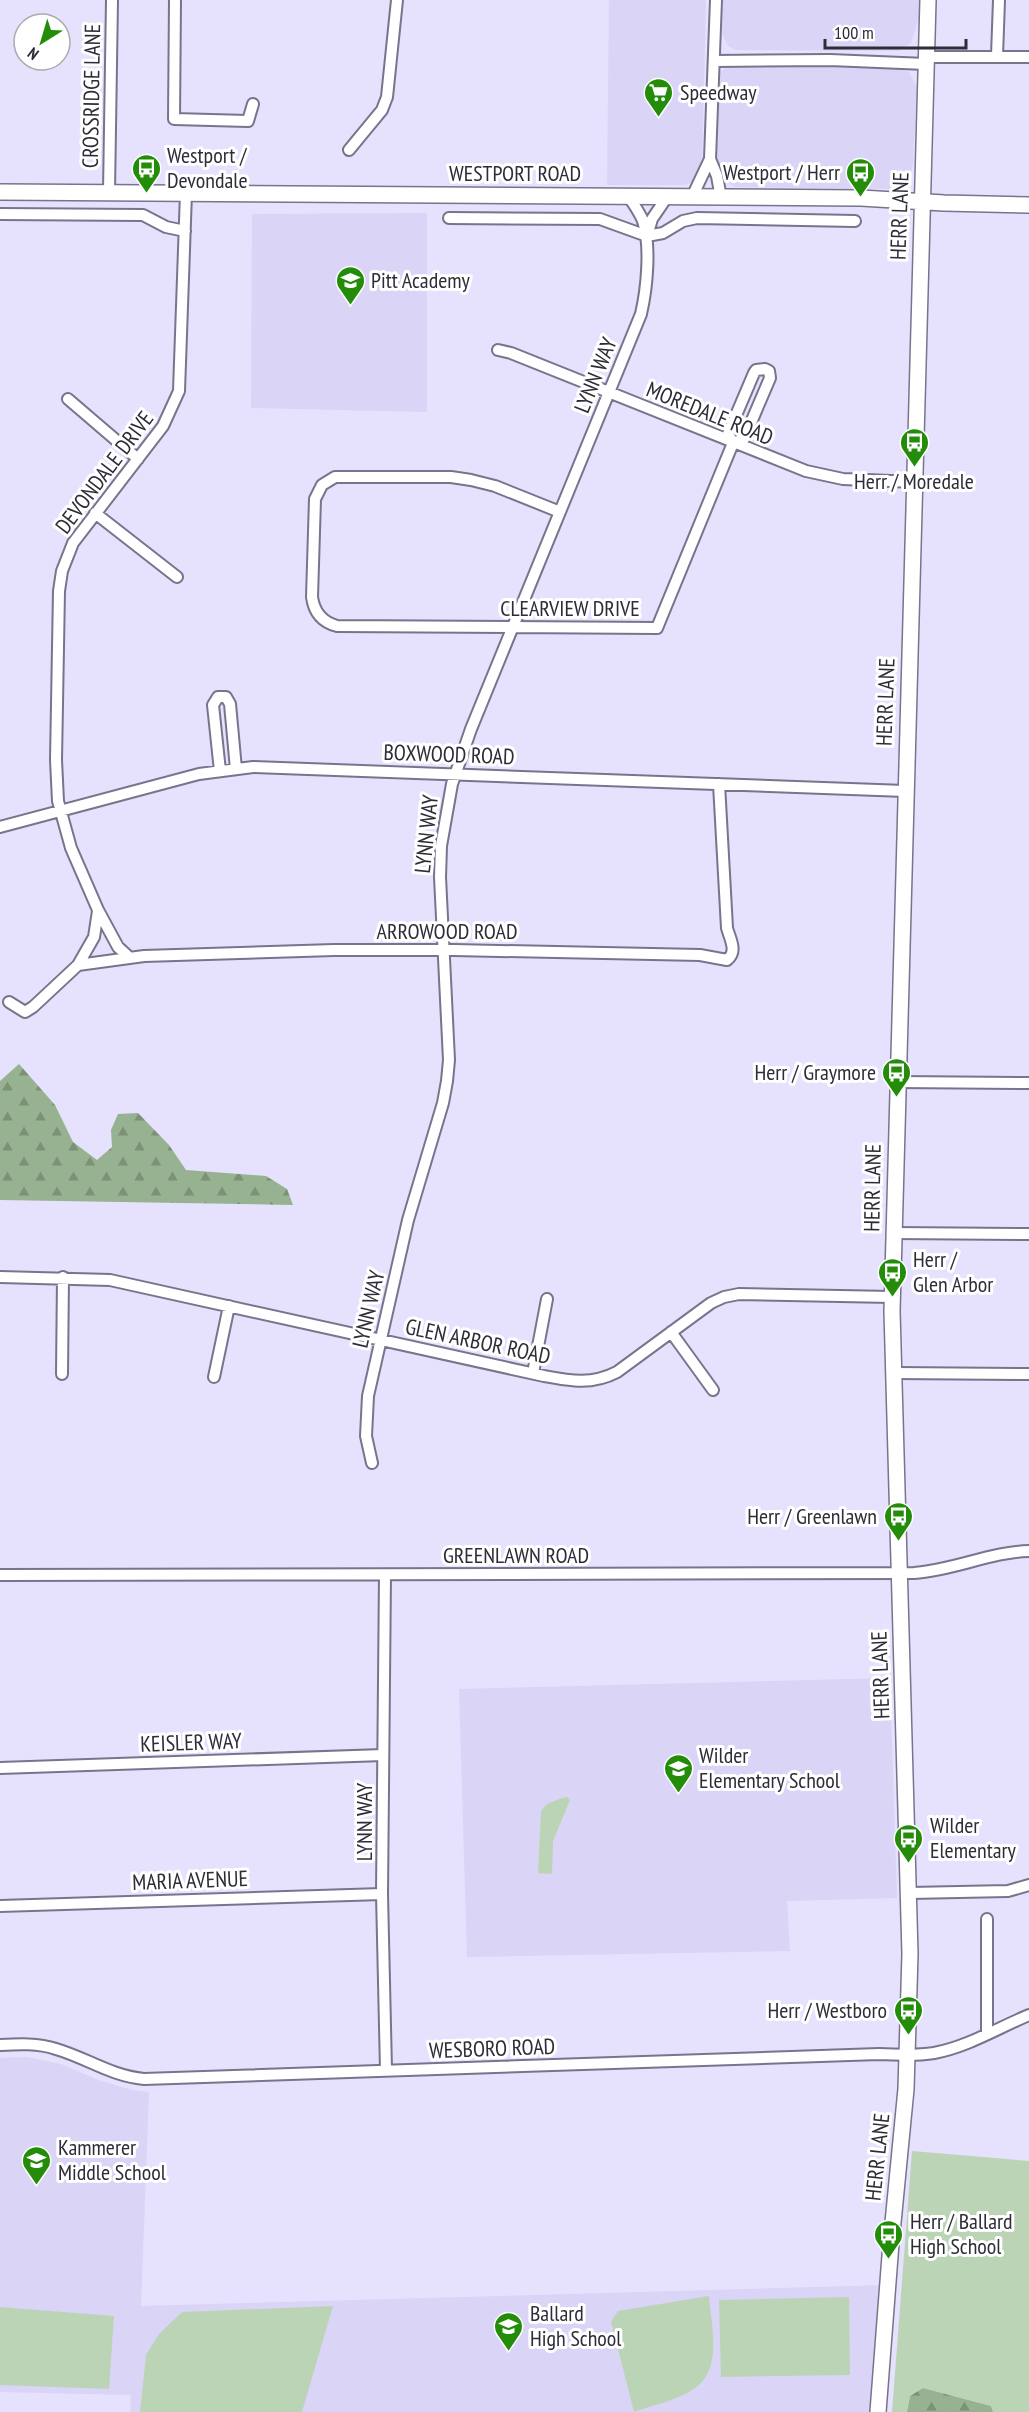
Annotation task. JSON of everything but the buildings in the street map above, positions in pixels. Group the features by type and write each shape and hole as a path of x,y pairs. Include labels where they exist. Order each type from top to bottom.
{"main road":[{"name":"HERR LANE","path":"878,2412 908,2055 910,1893 898,1573 892,1297 928,0"},
{"name":"WESTPORT ROAD","path":"0,192 861,198 1029,205"}],"street":[{"name":"CROSSRIDGE LANE","path":"109,192 112,0"},
{"path":"175,0 174,119 248,121 253,104"},
{"path":"349,150 382,110 387,97 397,0"},
{"path":"692,197 710,159 716,0"},
{"path":"997,56 999,0"},
{"path":"715,61 926,61 997,56 1029,57"},
{"path":"710,159 717,176 721,198"},
{"name":"DEVONDALE DRIVE","path":"130,958 118,947 98,910 71,848 60,811 56,760 60,581 68,553 95,513 169,416 179,391 186,193"},
{"name":"LYNN WAY","path":"630,197 643,221 647,236"},
{"name":"LYNN WAY","path":"372,1463 366,1436 366,1415 408,1220 443,1103 447,1081 449,1060 440,877 441,846 455,774 641,314 645,298 647,236 652,219 667,197"},
{"path":"0,214 143,215 166,227 185,231"},
{"path":"449,219 600,219 647,236 663,233 683,221 697,218 855,221"},
{"name":"MOREDALE ROAD","path":"498,350 610,392 777,461 820,475 843,479 914,482"},
{"path":"765,369 769,371 770,378 744,439 733,443 728,434 754,373 756,370 765,369"},
{"path":"68,399 138,459"},
{"name":"CLEARVIEW DRIVE","path":"560,512 495,486 450,477 344,476 328,480 317,492 315,499 312,597 314,608 321,618 337,626 657,628 733,443"},
{"path":"95,513 177,577"},
{"path":"220,771 213,705 218,697 222,696 226,697 230,704 236,769"},
{"name":"BOXWOOD ROAD","path":"0,827 189,776 236,769 273,767 905,791"},
{"name":"ARROWOOD ROAD","path":"78,965 130,958 334,950 700,955 727,960 733,951 728,928 719,784"},
{"path":"9,1002 22,1012 29,1011 78,965 94,937 98,910"},
{"path":"897,1082 1029,1083"},
{"path":"894,1233 1029,1234"},
{"name":"GLEN ARBOR ROAD","path":"0,1276 110,1280 573,1382 602,1379 616,1372 711,1303 732,1295 892,1297"},
{"path":"62,1374 63,1277"},
{"path":"533,1373 547,1299"},
{"path":"214,1377 229,1306"},
{"path":"671,1332 713,1390"},
{"path":"894,1373 1029,1374"},
{"name":"GREENLAWN ROAD","path":"0,1575 898,1573 937,1572 992,1556 1029,1551"},
{"name":"LYNN WAY","path":"385,1575 382,1894 386,2070"},
{"name":"KEISLER WAY","path":"0,1768 383,1755"},
{"path":"910,1893 1001,1891 1029,1885"},
{"name":"MARIA AVENUE","path":"0,1906 382,1894"},
{"path":"987,1919 987,2033"},
{"name":"WESBORO ROAD","path":"0,2045 34,2045 55,2048 111,2072 144,2079 879,2054 908,2055 935,2052 964,2044 1029,2014"}],"shaded area":[{"path":"609,0 706,0 702,167 695,180 686,185 607,185"},
{"path":"722,0 921,0 921,11 911,43 899,51 735,50 728,46 721,31"},
{"path":"885,66 909,72 917,87 913,165 907,184 899,189 735,187 727,182 719,170 717,159 717,87 719,74 725,68"},
{"path":"427,213 427,412 251,408 252,214"},
{"name":"Wilder Elementary School","path":"890,1678 897,1898 787,1901 790,1951 467,1957 459,1689"},
{"name":"Ballard High School","path":"27,2057 61,2064 101,2081 132,2090 149,2092 141,2306 888,2285 877,2412 130,2412 131,2395 0,2392 0,2058"}],"green space":[{"path":"19,1064 55,1105 73,1142 97,1160 112,1147 111,1130 118,1114 138,1113 169,1145 186,1170 266,1176 287,1189 293,1205 0,1200 0,1081"},
{"path":"567,1797 570,1800 553,1841 552,1874 538,1873 541,1811 547,1804"},
{"path":"912,2151 1029,2161 1029,2412 993,2412 991,2406 923,2388 910,2396 907,2412 892,2412"},
{"path":"709,2296 713,2345 712,2358 704,2379 695,2388 681,2396 634,2412 611,2322 618,2311"},
{"path":"849,2297 850,2375 721,2377 719,2300"},
{"path":"333,2306 302,2412 140,2412 146,2355 159,2334 182,2312"},
{"path":"0,2307 114,2316 109,2389 0,2385"},
{"path":"923,2388 991,2406 993,2412 907,2412 910,2396"}],"place":[{"name":"Speedway","path":"659,118"},
{"name":"Westport / Devondale","path":"146,194"},
{"name":"Westport / Herr","path":"861,198"},
{"name":"Pitt Academy","path":"350,306"},
{"name":"Herr / Moredale","path":"914,468"},
{"name":"Herr / Graymore","path":"897,1098"},
{"name":"Herr / Glen Arbor","path":"892,1298"},
{"name":"Herr / Greenlawn","path":"898,1542"},
{"name":"Wilder Elementary School","path":"678,1794"},
{"name":"Wilder Elementary","path":"909,1864"},
{"name":"Herr / Westboro","path":"908,2036"},
{"name":"Kammerer Middle School","path":"37,2186"},
{"name":"Herr / Ballard High School","path":"889,2260"},
{"name":"Ballard High School","path":"509,2352"}]}
